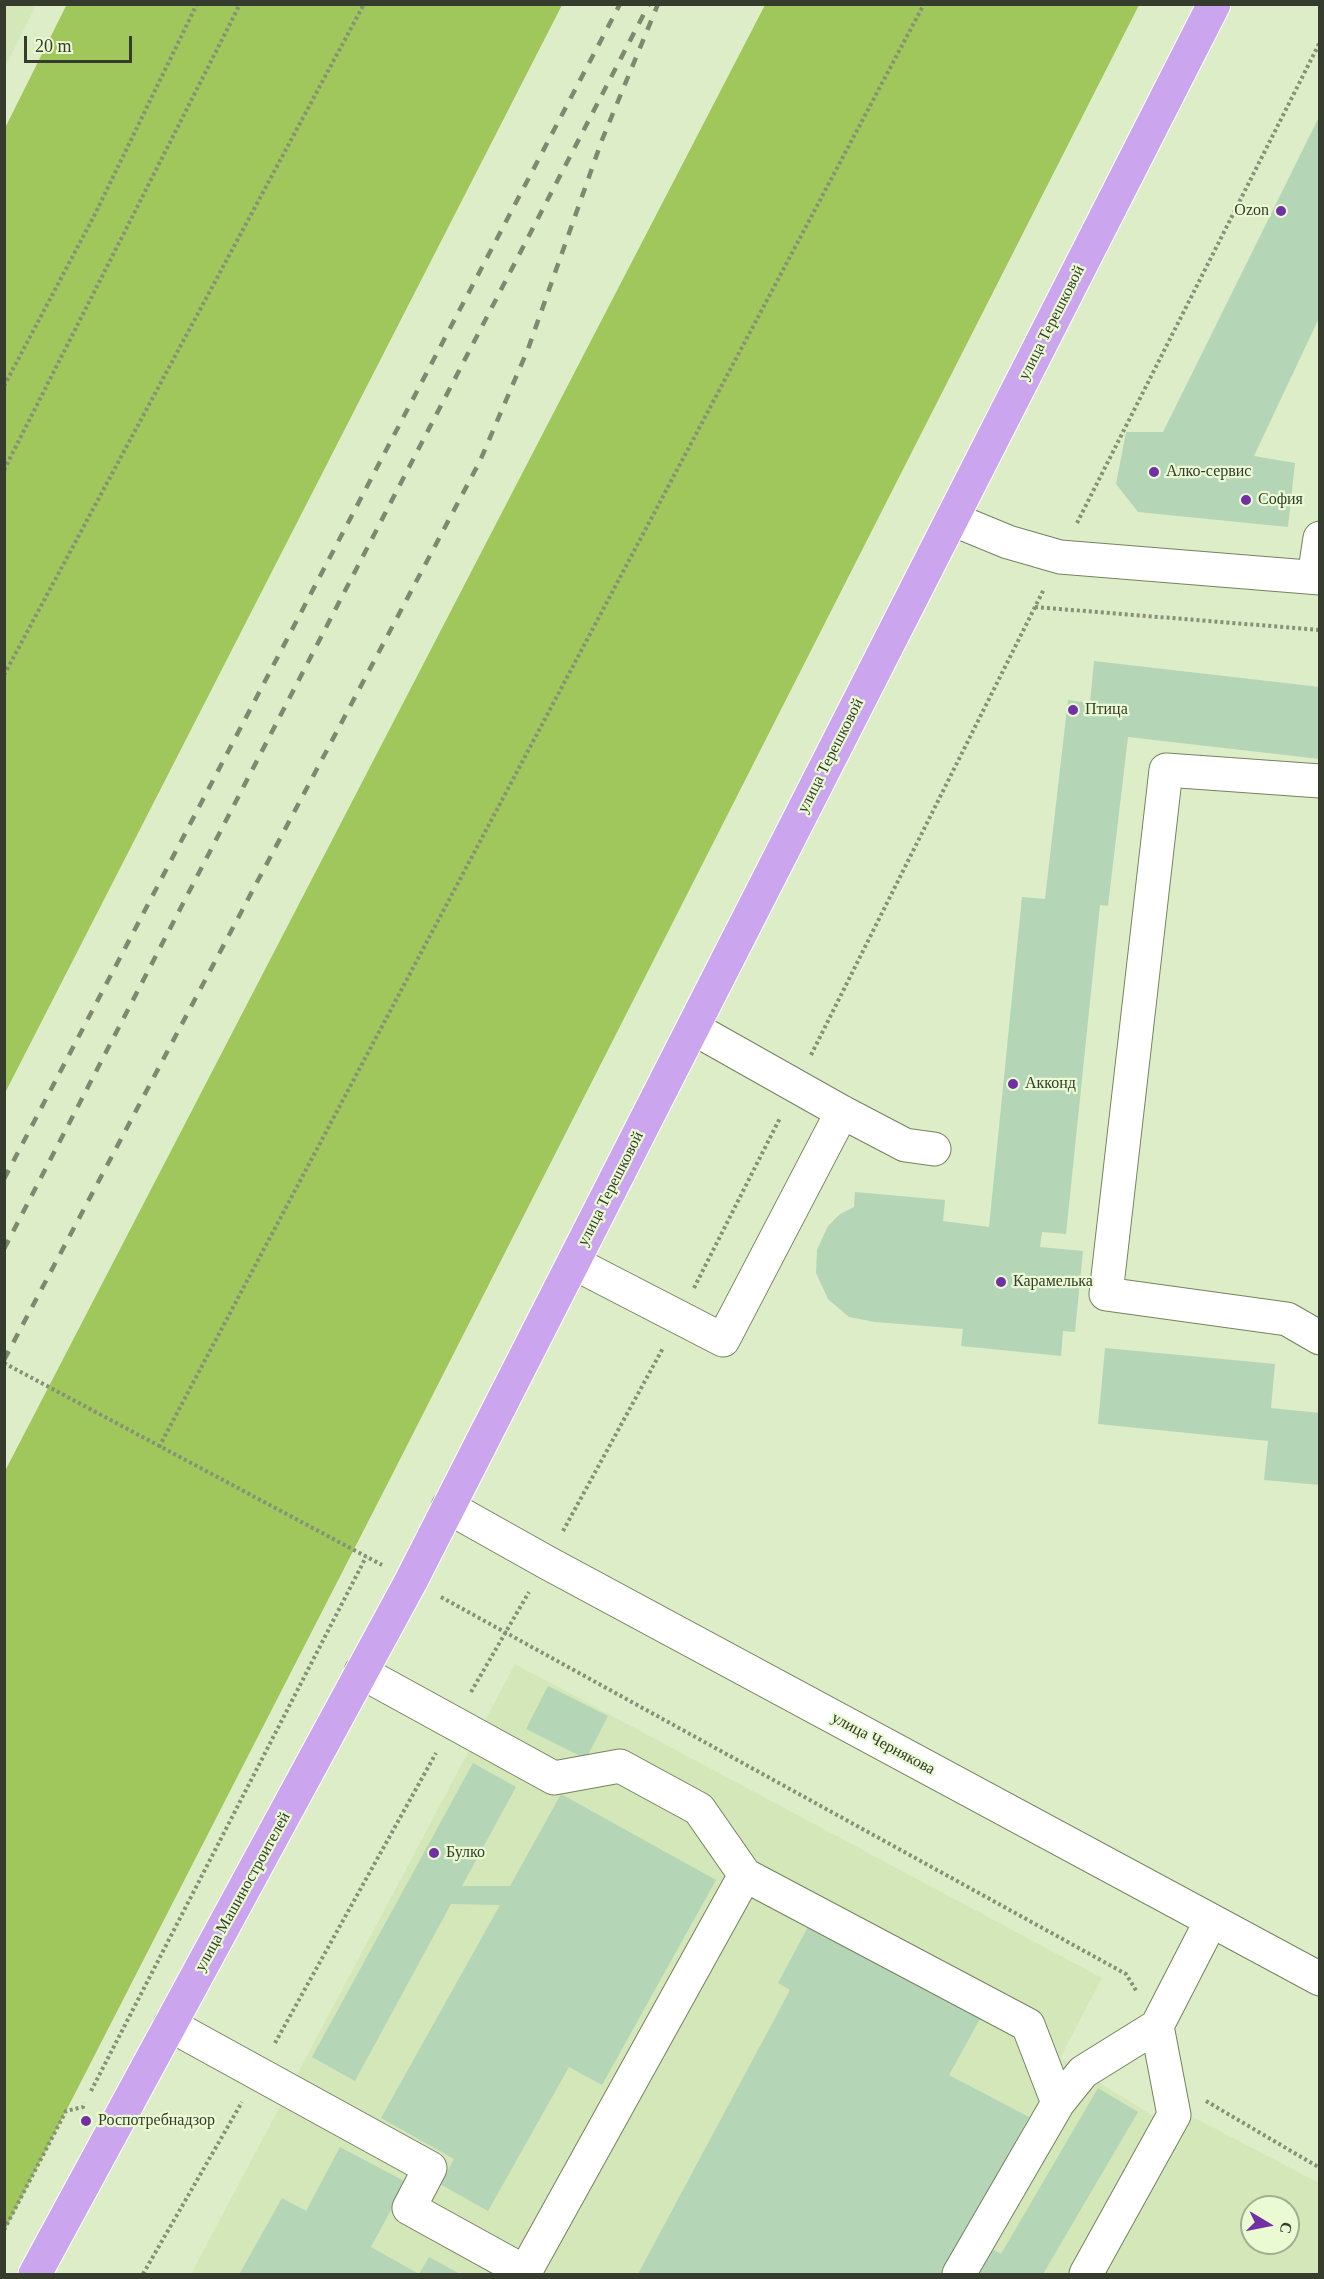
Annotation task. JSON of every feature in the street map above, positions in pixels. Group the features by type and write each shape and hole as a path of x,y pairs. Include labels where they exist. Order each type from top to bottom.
{"main road":[{"name":"улица Терешковой","path":"448,1507 1214,4"},
{"name":"улица Машиностроителей","path":"35,2274 411,1581 448,1507"}],"street":[{"path":"952,519 1008,542 1060,557 1317,578 1320,538"},
{"path":"1320,781 1166,770 1106,1294 1287,1319 1320,1338"},
{"path":"693,1028 842,1112 904,1144 934,1149"},
{"path":"574,1263 723,1341 842,1112"},
{"name":"улица Чернякова","path":"448,1507 1320,1980"},
{"path":"362,1672 554,1778 620,1766 699,1809 745,1875 1028,2025 1058,2103"},
{"path":"170,2025 430,2168 409,2208 525,2272 745,1875"},
{"path":"959,2274 1058,2103 1083,2072 1156,2026 1210,1921"},
{"path":"1086,2274 1174,2115 1156,2026"}],"path":[{"path":"4,386 94,216 197,4"},
{"path":"4,471 240,4"},
{"path":"4,675 364,4"},
{"path":"159,1447 924,4"},
{"path":"143,2274 259,2073 454,1722 507,1633 679,1318 1320,42"},
{"path":"1035,607 1320,630"},
{"path":"4,1363 507,1633 1126,1974 1156,2026"},
{"path":"4,2230 66,2111 83,2107 366,1557"},
{"path":"1205,2100 1320,2168"}],"shaded area":[{"path":"4,5 36,5 5,67"},
{"path":"515,1664 1102,1978 1060,2058 1153,2116 1189,2115 1319,2183 1320,2271 1317,2274 191,2274"}],"green space":[{"path":"67,4 562,5 5,1093 5,128"},
{"path":"765,5 1139,5 391,1477 5,2230 5,1471"}],"building":[{"path":"1320,115 1320,316 1254,456 1295,463 1288,527 1138,512 1116,484 1126,432 1163,432"},
{"path":"1094,661 1320,687 1320,759 1128,737 1108,906 1100,905 1066,1234 1042,1232 1040,1247 1083,1251 1075,1332 1063,1331 1061,1356 961,1346 963,1329 875,1322 849,1317 828,1299 816,1273 817,1250 828,1226 840,1214 854,1207 855,1192 945,1200 943,1221 989,1227 1022,897 1045,899 1068,700 1090,703"},
{"path":"1105,1348 1275,1364 1271,1408 1320,1413 1320,1485 1264,1480 1268,1441 1098,1424"},
{"path":"548,1686 608,1716 586,1759 526,1729"},
{"path":"473,1763 516,1787 462,1886 510,1886 561,1794 716,1880 602,2085 569,2067 488,2211 440,2184 454,2159 381,2118 500,1905 451,1904 355,2081 312,2057"},
{"path":"809,1925 981,2017 949,2075 1029,2117 945,2274 638,2274 790,1990 778,1983"},
{"path":"1098,2088 1138,2112 1043,2274 975,2274 990,2248 1001,2254"},
{"path":"340,2147 406,2182 371,2247 419,2274 240,2273 282,2198 306,2211"},
{"path":"429,2257 460,2274 419,2274"}],"railway":[{"path":"4,1179 620,4"},
{"path":"4,1249 649,4"},
{"path":"4,1360 480,461 528,349 602,140 658,4"}],"place":[{"name":"Ozon","path":"1281,211"},
{"name":"Алко-сервис","path":"1154,472"},
{"name":"София","path":"1246,500"},
{"name":"Птица","path":"1073,710"},
{"name":"Акконд","path":"1013,1084"},
{"name":"Карамелька","path":"1001,1282"},
{"name":"Булко","path":"434,1853"},
{"name":"Роспотребнадзор","path":"86,2121"}]}
